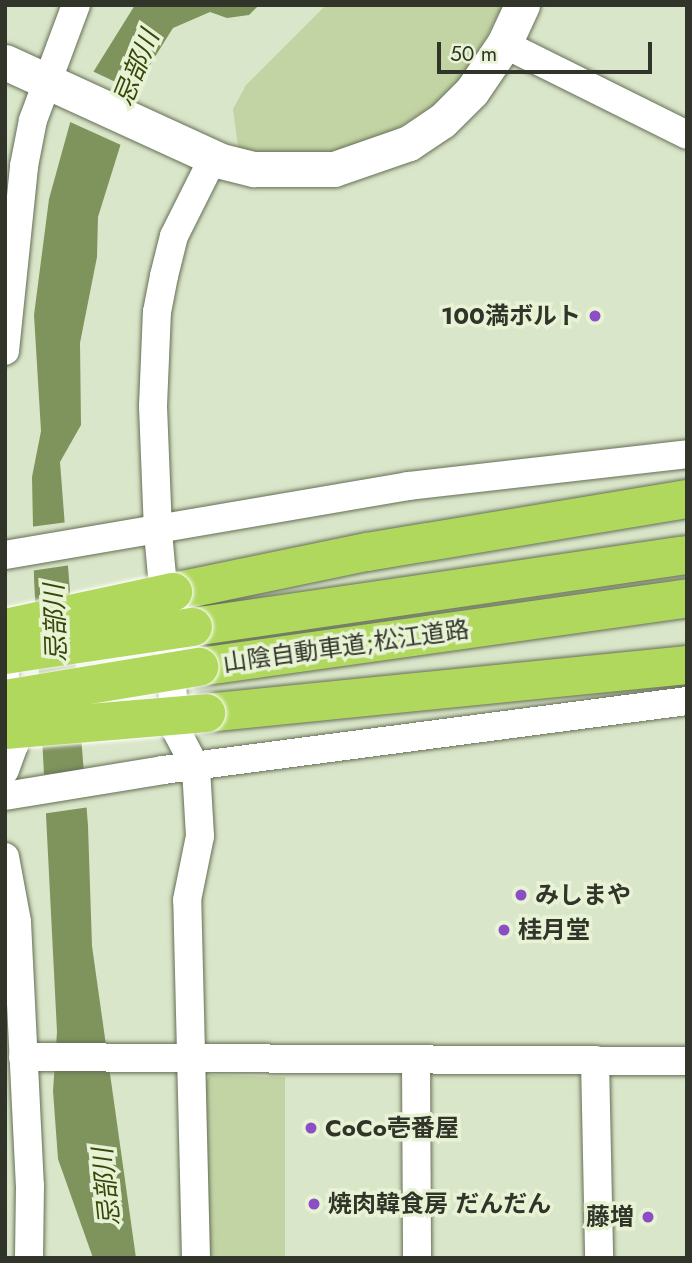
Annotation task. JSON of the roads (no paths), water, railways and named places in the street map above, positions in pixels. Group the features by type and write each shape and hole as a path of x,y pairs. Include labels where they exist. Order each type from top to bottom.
{"highway":[{"path":"5,628 367,552 687,499"},
{"name":"山陰自動車道;松江道路","path":"5,655 687,555"},
{"name":"山陰自動車道;松江道路","path":"5,699 199,667 687,598"},
{"path":"5,730 206,713 687,665"}],"street":[{"path":"5,351 24,166 55,85 76,5"},
{"path":"5,62 205,155 254,169 295,171 368,161 409,143 442,121 472,91 504,44 522,5"},
{"path":"504,44 687,135"},
{"path":"197,1258 184,1060 187,900 201,836 197,768 176,730 149,532 157,312 174,236 205,155"},
{"path":"10,554 408,486 687,454"},
{"path":"5,675 14,745 11,786 197,768 687,701"},
{"path":"5,857 17,922 31,1057 29,1258"},
{"path":"31,1057 687,1061"},
{"path":"416,1059 417,1258"},
{"path":"595,1060 598,1258"}],"water":[{"name":"忌部川","path":"135,5 259,5 249,15 227,18 210,12 173,28 141,79 98,217 97,257 80,343 81,425 60,462 88,826 92,946 136,1258 93,1258 58,1159 53,1091 57,1032 34,578 32,477 41,431 34,315 49,199 70,123 87,82"}],"place":[{"name":"100満ボルト","path":"595,316"},
{"name":"みしまや","path":"521,895"},
{"name":"桂月堂","path":"504,930"},
{"name":"CoCo壱番屋","path":"311,1128"},
{"name":"焼肉韓食房 だんだん","path":"314,1204"},
{"name":"藤増","path":"648,1217"}]}
